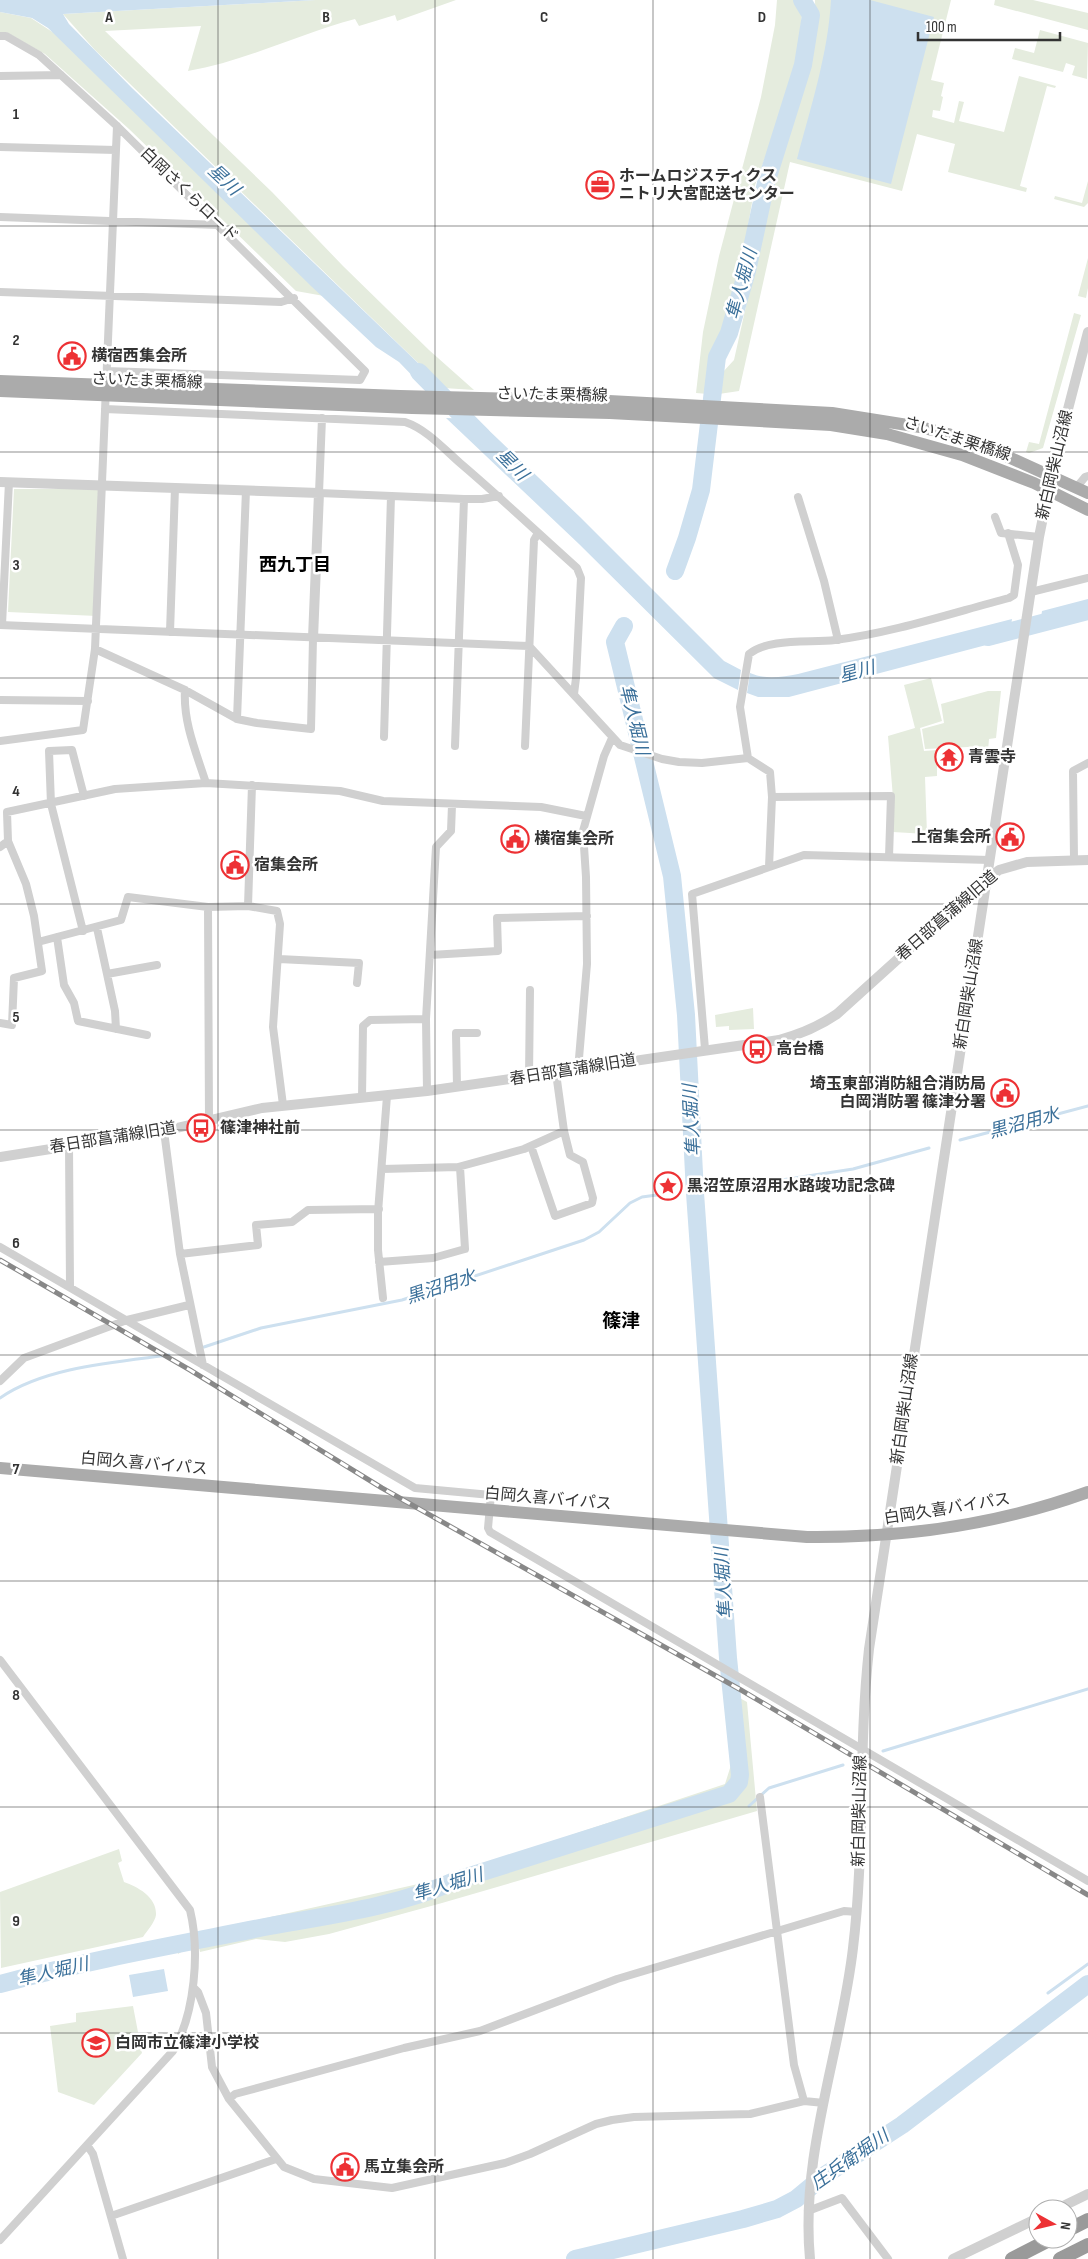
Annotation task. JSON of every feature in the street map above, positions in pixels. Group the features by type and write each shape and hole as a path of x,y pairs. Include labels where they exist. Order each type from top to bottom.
{"highway":[{"path":"1060,2259 1088,2245"},
{"path":"1012,2259 1032,2249"}],"main road":[{"name":"さいたま栗橋線","path":"0,381 106,391 412,408 725,413 832,412 920,427 982,445 1051,475 1088,494"},
{"name":"さいたま栗橋線","path":"0,391 472,397 609,401 701,412"},
{"name":"さいたま栗橋線","path":"725,413 887,434 962,455 1048,489 1088,510"},
{"name":"白岡久喜バイパス","path":"0,1468 807,1537 887,1536 968,1525 1000,1519 1062,1502 1088,1492"}],"street":[{"name":"白岡さくらロード","path":"0,36 6,36 39,55 117,126 294,298 366,371 360,380 107,370"},
{"path":"0,76 61,76"},
{"path":"0,741 82,730 88,701 96,649 117,126"},
{"path":"0,147 116,150"},
{"path":"0,217 219,225"},
{"path":"0,292 281,302 294,298"},
{"name":"新白岡柴山沼線","path":"809,2207 812,2170 845,2005 857,1912 860,1867 861,1750 869,1650 942,1161 988,878 1039,537 1051,475 1088,332"},
{"path":"106,409 405,422 412,424 427,434 499,496 577,568 581,578 574,694"},
{"path":"96,649 185,690 237,719 311,730 322,418"},
{"path":"1076,488 1084,477 1088,476"},
{"path":"499,496 482,499 464,499 4,482 1,625 529,646 612,738 629,748 662,759 702,763 748,758 770,772 772,797 769,867"},
{"path":"170,632 175,488"},
{"path":"237,719 246,490"},
{"path":"384,737 391,496"},
{"path":"798,497 824,581 838,640"},
{"path":"455,746 464,499"},
{"path":"994,517 1001,533 1039,537"},
{"path":"525,746 534,540 538,533"},
{"path":"748,758 740,707 747,658 753,651 769,645 838,640 866,635 1014,595 1018,565 1008,533"},
{"path":"1030,595 1088,578"},
{"path":"185,690 184,706 190,736 206,782"},
{"path":"0,700 88,701"},
{"path":"578,1070 587,964 586,877 583,842 586,816 604,756 612,738"},
{"path":"83,931 51,804 48,751 72,750 84,796"},
{"path":"1074,860 1073,771 1088,763"},
{"path":"0,1023 12,1024 14,978 42,971 34,916 26,884 8,841 4,812 51,804 115,789 206,782 340,791 383,801 541,807 586,816"},
{"path":"248,906 252,785"},
{"path":"772,797 891,796 889,857"},
{"path":"427,1091 426,1019 436,847 451,831 452,805"},
{"path":"0,847 8,841"},
{"path":"702,1050 692,894 804,855 990,860"},
{"name":"春日部菖蒲線旧道","path":"0,1157 209,1122 246,1111 283,1105 387,1096 457,1087 779,1040 799,1035 819,1026 837,1014 999,870 1019,864 1044,861 1088,860"},
{"path":"38,942 97,928 121,920 128,898 208,907 248,906 277,910 280,924 274,1027 283,1105"},
{"path":"208,907 209,1122"},
{"path":"430,955 498,951 497,918 587,916"},
{"path":"97,928 115,1011 116,1029"},
{"path":"57,937 64,985 74,1003 78,1022 147,1035"},
{"path":"278,959 359,963 357,982"},
{"path":"107,974 157,965"},
{"path":"529,1077 530,990"},
{"path":"362,1098 363,1026 370,1020 426,1019"},
{"path":"457,1087 456,1033 477,1033"},
{"path":"531,1146 555,1216 592,1203 593,1198 583,1162 570,1155 564,1131 556,1073"},
{"path":"383,1298 379,1262 378,1209 387,1096"},
{"path":"164,1130 180,1254 189,1305 203,1365"},
{"path":"382,1169 460,1167 531,1146 564,1131"},
{"path":"69,1145 70,1287"},
{"path":"379,1262 432,1258 465,1249 460,1167"},
{"path":"180,1254 258,1245 256,1225 292,1222 308,1210 378,1209"},
{"path":"0,1247 415,1488 491,1495 488,1528 490,1532 720,1664 861,1750 1088,1881"},
{"path":"0,1381 24,1358 127,1320 189,1305"},
{"path":"0,1660 190,1910 194,1932 193,1987 184,2028 173,2051 0,2240"},
{"path":"760,1797 794,2065 804,2101"},
{"path":"229,2099 235,2094 404,2048 480,2031 617,1979 844,1911 857,1912"},
{"path":"193,1987 198,1992 206,2013 212,2067 229,2099 284,2167 314,2179 392,2188 505,2162 530,2154 596,2124 612,2120 634,2117 750,2114 804,2101 824,2103"},
{"path":"87,2145 93,2154 123,2259"},
{"path":"111,2216 276,2158"},
{"path":"810,2259 809,2207 842,2198 888,2259"},
{"path":"953,2259 1028,2223"}],"shaded area":[{"path":"316,0 456,0 397,21 395,15 359,26 355,19 230,61 188,71 201,26 105,31 272,192 343,266 429,350 474,390 444,388 95,50 63,14"},
{"path":"777,0 796,0 802,14 798,52 782,112 755,185 742,261 727,318 713,355 708,394 696,393 703,332 719,256 761,97 775,25"},
{"path":"815,0 951,0 931,80 944,83 941,96 943,97 940,111 933,110 932,117 954,123 959,101 964,102 959,121 1004,132 1019,76 1056,86 1055,88 1047,86 1020,186 1027,188 1026,192 948,172 955,144 917,134 902,191 790,162 739,391 719,394 722,373 734,360 782,148 809,58 815,21"},
{"path":"995,0 1033,0 1088,13 1088,30 994,5"},
{"path":"0,12 31,18 57,35 324,296 296,291 129,129 45,54 6,32 0,32"},
{"path":"1040,30 1088,43 1087,79 1072,75 1075,66 1066,63 1063,72 1012,59 1015,48 1034,53"},
{"path":"1088,181 1088,203 1084,207 1054,199 1055,196 1082,203"},
{"path":"1088,258 1088,288 1086,298 1078,296"},
{"path":"1074,313 1081,315 1043,448 1029,453 1026,452 1029,442 1039,444"},
{"path":"14,489 98,489 97,616 8,612"},
{"path":"931,678 942,721 920,728 924,751 937,750 937,776 925,777 927,834 893,832 893,798 888,736 915,728 904,685"},
{"path":"988,691 1001,691 996,738 989,739 987,763 969,763 968,747 925,749 922,729 944,723 941,704"},
{"path":"753,1008 754,1029 729,1030 729,1026 716,1027 715,1015"},
{"path":"723,1689 747,1702 757,1811 329,1934 285,1942 256,1939 200,1952 199,1948 186,1949 178,1954 177,1938 436,1880 725,1784 731,1765"},
{"path":"119,1849 122,1861 118,1863 124,1882 146,1894 155,1909 154,1921 143,1937 1,1968 0,1892"},
{"path":"133,2006 142,2053 94,2105 58,2092 50,2026 76,2022 76,2013"}],"water":[{"path":"0,0 316,0 63,14 69,24 132,88 444,388 425,389 399,362 376,347 311,286 48,28 32,18 0,12"},
{"path":"831,0 870,0 934,17 891,184 797,159 823,60"},
{"path":"446,418 477,419 580,517 724,661 741,670 738,690 714,678 579,544"},
{"path":"1088,599 1088,619 1039,632 1042,611"},
{"path":"1012,619 1009,639 789,697 758,697 747,693 750,673 768,677 798,674"},
{"path":"164,1969 168,1991 133,1997 129,1975"}],"waterway":[{"name":"隼人堀川","path":"675,571 701,490 717,357 729,333 747,271 766,183 803,65 811,15 802,0"},
{"name":"星川","path":"419,372 482,436"},
{"name":"星川","path":"988,637 1088,611"},
{"name":"隼人堀川","path":"0,1984 67,1967 341,1913 412,1897 457,1880 729,1794 739,1782 740,1775 728,1658 695,1193 686,1015 672,876 615,642 624,626"},
{"name":"黒沼用水","path":"960,1140 1088,1106"},
{"name":"黒沼用水","path":"729,1188 853,1169 929,1148"},
{"name":"黒沼用水","path":"204,1347 261,1328 402,1300 584,1240 599,1232 630,1203 642,1197 664,1194"},
{"name":"黒沼用水","path":"0,1398 38,1379 59,1373 104,1364 169,1355"},
{"path":"883,1751 1088,1689"},
{"path":"749,1806 769,1788 843,1765"},
{"path":"1048,1993 1088,1964"},
{"name":"庄兵衛堀川","path":"575,2259 743,2219 777,2209 796,2199 825,2175 902,2125 1088,1984"}],"railway":[{"path":"0,1260 190,1370 382,1488 741,1690 1088,1895"}],"place":[{"name":"ホームロジスティクス ニトリ大宮配送センター","path":"600,185"},
{"name":"横宿西集会所","path":"72,356"},
{"name":"青雲寺","path":"949,757"},
{"name":"上宿集会所","path":"1010,837"},
{"name":"横宿集会所","path":"515,839"},
{"name":"宿集会所","path":"235,865"},
{"name":"高台橋","path":"757,1049"},
{"name":"埼玉東部消防組合消防局 白岡消防署 篠津分署","path":"1005,1093"},
{"name":"篠津神社前","path":"201,1128"},
{"name":"黒沼笠原沼用水路竣功記念碑","path":"668,1186"},
{"name":"白岡市立篠津小学校","path":"96,2043"},
{"name":"馬立集会所","path":"345,2167"}],"district":[{"name":"西九丁目","path":"295,565"},
{"name":"篠津","path":"621,1321"}]}
